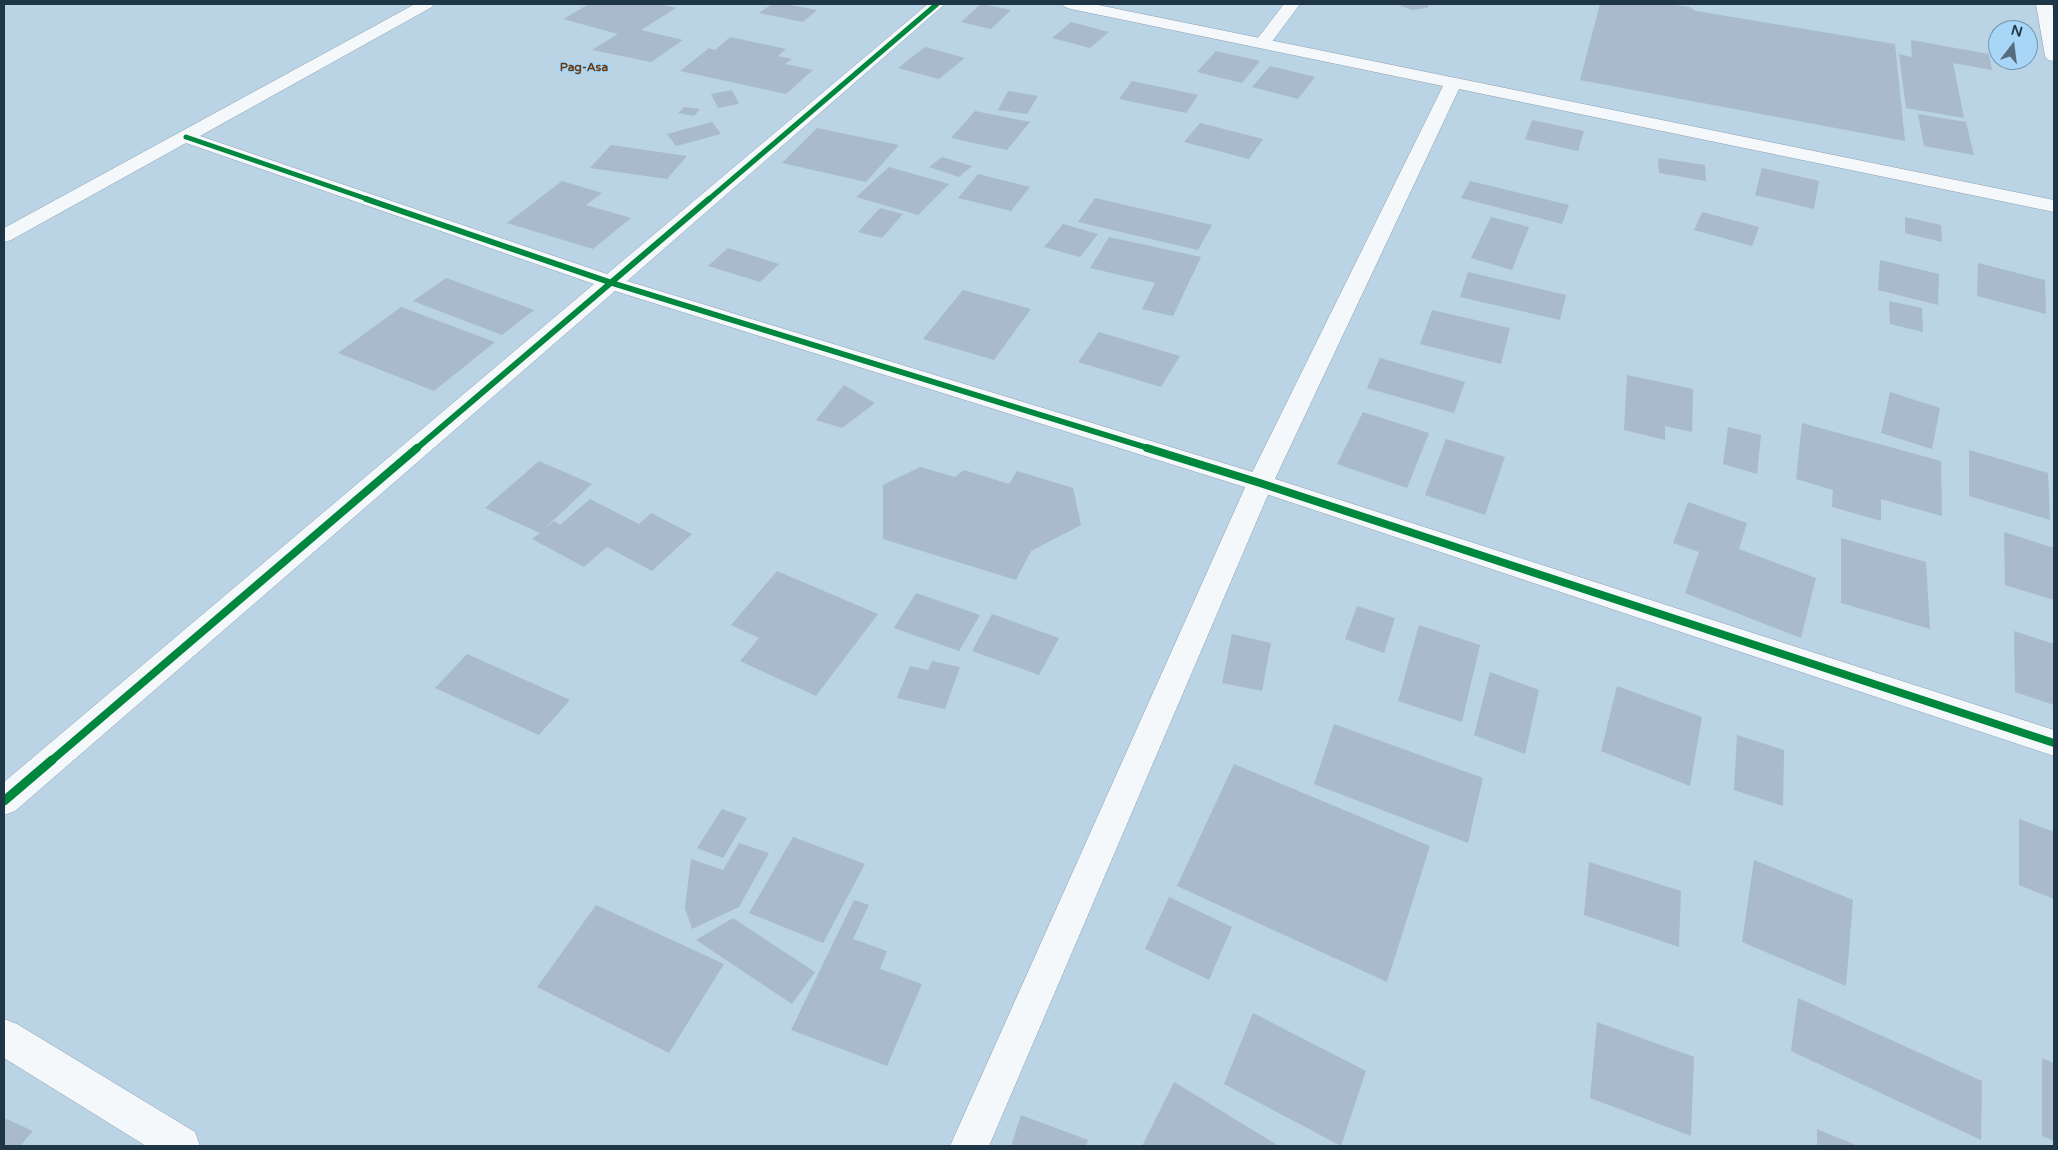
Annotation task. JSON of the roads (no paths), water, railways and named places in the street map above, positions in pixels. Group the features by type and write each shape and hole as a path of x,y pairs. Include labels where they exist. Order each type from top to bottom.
{"street":[{"path":"4,236 426,4"},
{"path":"4,801 937,4"},
{"path":"1072,4 2054,206"},
{"path":"1262,43 1292,4"},
{"path":"2044,4 2054,56"},
{"path":"969,1146 1260,482 1454,82"},
{"path":"186,137 612,283 1260,482 2054,743"},
{"path":"4,1037 181,1146"}],"district":[{"name":"Pag-Asa","path":"584,68"}]}
